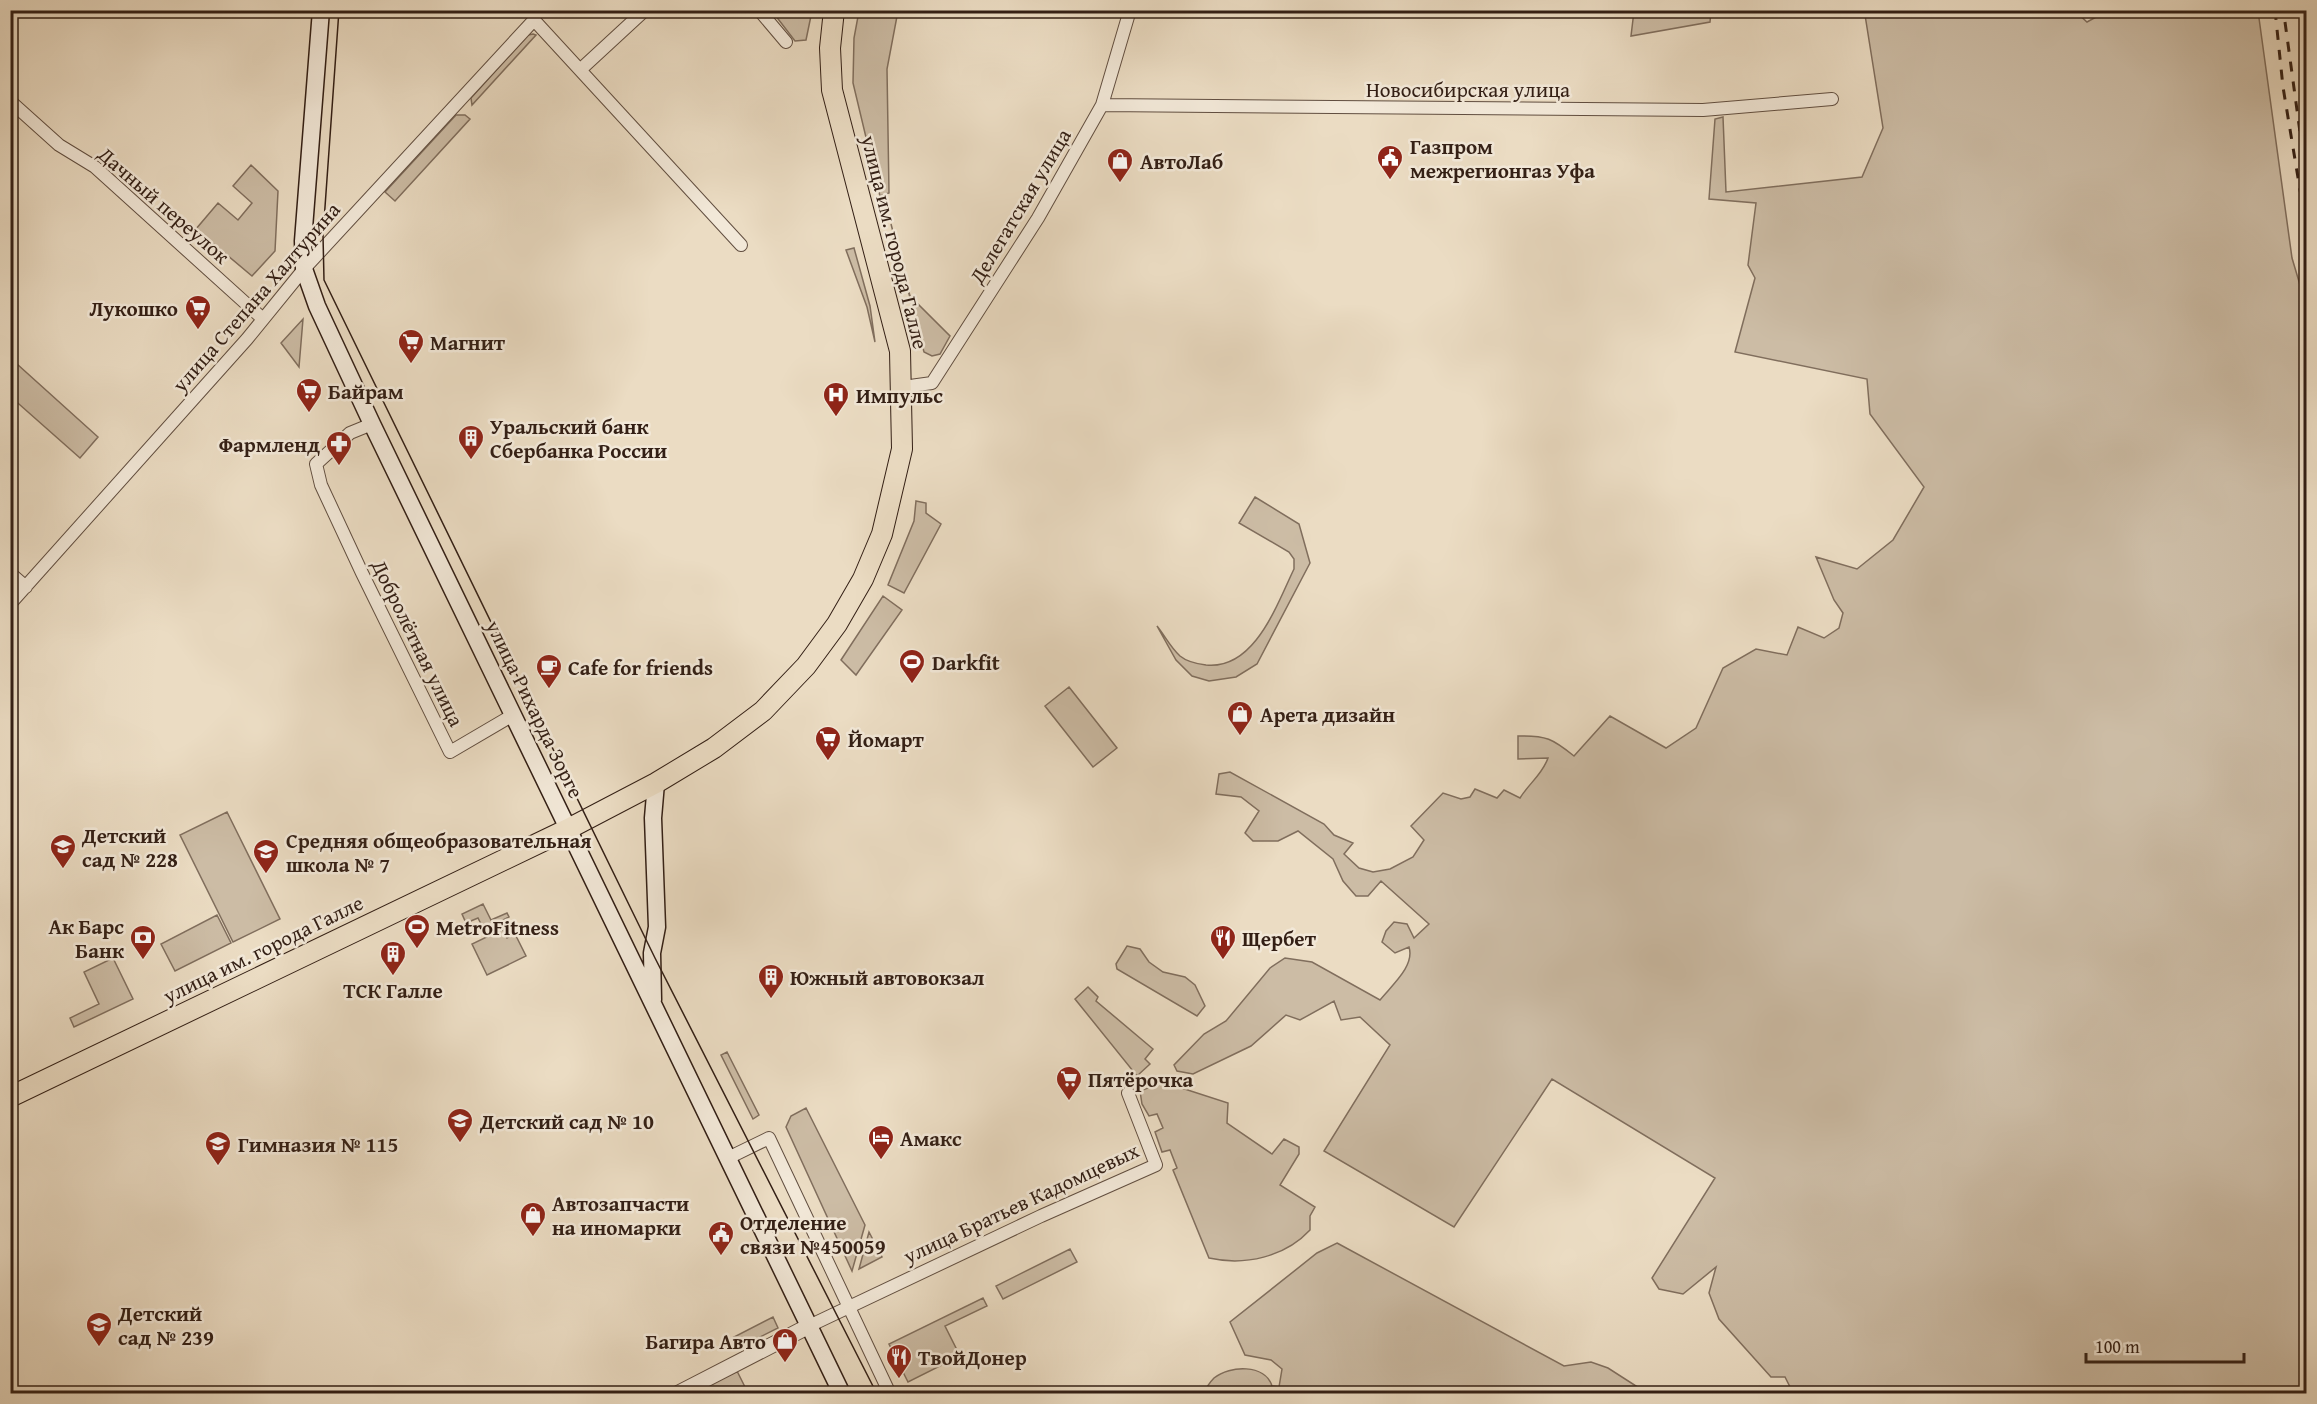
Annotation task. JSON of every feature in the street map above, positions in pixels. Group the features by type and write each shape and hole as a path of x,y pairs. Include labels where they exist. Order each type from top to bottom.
{"main road":[{"name":"улица Рихарда Зорге","path":"321,10 303,241 304,269 317,306 842,1394"},
{"name":"улица им. города Галле","path":"10,1097 568,829 656,783 714,748 763,711 806,666 837,624 863,579 882,534 902,449 903,387 900,351 832,90 830,48 834,12"},
{"path":"652,1004 652,953 657,927 653,818 656,783"}],"street":[{"path":"645,10 580,70 741,244"},
{"path":"759,10 786,42"},
{"name":"Делегатская улица","path":"903,387 932,383 1038,218 1102,105 1130,10"},
{"name":"улица Степана Халтурина","path":"10,604 263,319 304,269 534,20 580,70"},
{"name":"Новосибирская улица","path":"1102,105 1702,110 1832,99"},
{"name":"Дачный переулок","path":"10,101 59,145 95,167 263,319"},
{"name":"Добролётная улица","path":"372,424 350,433 316,464 321,485 450,752 513,715"},
{"path":"10,573 26,586"},
{"name":"улица Братьев Кадомцевых","path":"677,1394 809,1326 1041,1216 1156,1165 1128,1093"},
{"path":"728,1158 769,1138 890,1394"}],"shaded area":[{"path":"1634,10 1711,11 1710,22 1631,36"},
{"path":"772,11 812,11 806,40 795,41"},
{"path":"859,11 898,11 887,69 889,193 880,196 853,83 854,38"},
{"path":"1850,11 2075,11 2087,22 2107,11 2258,11 2292,258 2306,305 2306,1393 1785,1393 1790,1387 1785,1377 1771,1377 1719,1319 1709,1293 1716,1267 1683,1294 1659,1289 1652,1278 1715,1178 1552,1079 1454,1227 1324,1151 1390,1045 1360,1017 1341,1020 1334,1001 1300,1020 1286,1015 1251,1046 1193,1074 1177,1071 1174,1065 1204,1034 1226,1021 1270,968 1285,958 1312,962 1380,1000 1406,968 1410,954 1409,947 1395,953 1382,942 1386,931 1394,922 1407,924 1414,938 1429,924 1381,881 1368,896 1356,896 1343,881 1333,859 1298,831 1278,841 1253,841 1245,833 1259,811 1241,797 1216,794 1219,774 1230,772 1324,824 1334,835 1353,843 1344,854 1359,868 1373,872 1390,869 1413,857 1424,840 1411,826 1443,793 1461,799 1470,797 1475,789 1497,798 1504,790 1520,798 1543,769 1548,758 1518,759 1518,736 1549,739 1574,756 1610,716 1666,748 1696,728 1723,668 1756,649 1787,655 1798,627 1824,638 1839,628 1843,613 1834,600 1816,557 1857,569 1893,540 1924,487 1870,414 1867,379 1735,352 1755,278 1748,265 1756,203 1709,199 1715,119 1723,117 1726,192 1862,177 1883,128 1865,15"},
{"path":"528,35 536,35 472,105 471,98"},
{"path":"456,115 465,115 470,119 395,201 385,192"},
{"path":"251,165 278,191 275,251 252,276 196,229 218,203 238,220 252,203 233,186"},
{"path":"891,224 910,296 950,336 940,354 932,356 924,352"},
{"path":"854,248 870,306 875,342 867,307 846,250"},
{"path":"303,319 299,367 281,343"},
{"path":"17,364 98,437 80,458 11,397 11,371"},
{"path":"1255,497 1299,524 1310,563 1257,664 1236,677 1209,681 1192,676 1176,660 1157,626 1183,658 1206,665 1223,664 1238,657 1262,632 1294,569 1294,559 1289,552 1239,523"},
{"path":"916,501 926,503 926,513 941,524 904,593 888,585 914,521"},
{"path":"883,596 902,610 856,675 841,660"},
{"path":"1069,687 1117,748 1093,767 1045,706"},
{"path":"227,812 280,919 233,942 180,835"},
{"path":"483,904 491,920 507,913 509,917 484,930 478,918 466,923 462,914"},
{"path":"217,915 231,943 175,971 161,944"},
{"path":"503,929 507,938 515,934 526,956 487,975 472,944"},
{"path":"1127,946 1140,949 1149,962 1163,972 1185,977 1195,985 1205,1006 1197,1016 1117,969 1116,964"},
{"path":"113,958 133,999 74,1027 70,1018 99,1004 84,972"},
{"path":"1088,987 1098,997 1096,1001 1153,1049 1145,1059 1150,1064 1137,1076 1075,999"},
{"path":"727,1052 759,1115 753,1119 721,1055"},
{"path":"1163,1082 1228,1103 1227,1123 1272,1154 1284,1139 1299,1147 1299,1154 1280,1185 1315,1207 1310,1216 1310,1230 1289,1247 1264,1257 1236,1261 1209,1258 1173,1170 1177,1168 1170,1150 1162,1152 1155,1132 1163,1128 1157,1114 1149,1116 1142,1104 1140,1091"},
{"path":"806,1108 865,1225 852,1271 786,1127 791,1116"},
{"path":"869,1232 882,1257 859,1269"},
{"path":"1337,1243 1564,1366 1591,1362 1608,1368 1647,1393 1202,1393 1214,1378 1238,1369 1255,1370 1268,1379 1272,1386 1279,1387 1282,1369 1271,1360 1245,1355 1230,1322 1317,1253"},
{"path":"1070,1249 1077,1262 1003,1299 996,1286"},
{"path":"983,1298 987,1306 945,1326 960,1356 908,1382 889,1344"},
{"path":"773,1317 778,1328 746,1344 734,1337"},
{"path":"737,1371 748,1393 691,1394"}],"tram line":[{"path":"339,10 323,235 324,280 655,958 877,1394"}],"railway":[{"path":"2275,10 2283,87 2306,226"},
{"path":"2285,22 2306,176"}],"place":[{"name":"Газпром межрегионгаз Уфа","path":"1390,181"},
{"name":"АвтоЛаб","path":"1120,184"},
{"name":"Лукошко","path":"198,331"},
{"name":"Магнит","path":"411,365"},
{"name":"Байрам","path":"309,414"},
{"name":"Импульс","path":"836,418"},
{"name":"Уральский банк Сбербанка России","path":"471,461"},
{"name":"Фармленд","path":"339,467"},
{"name":"Darkfit","path":"912,685"},
{"name":"Cafe for friends","path":"549,690"},
{"name":"Арета дизайн","path":"1240,737"},
{"name":"Йомарт","path":"828,762"},
{"name":"Детский сад № 228","path":"63,870"},
{"name":"Средняя общеобразовательная школа № 7","path":"266,875"},
{"name":"MetroFitness","path":"417,950"},
{"name":"Ак Барс Банк","path":"143,961"},
{"name":"Щербет","path":"1223,961"},
{"name":"ТСК Галле","path":"393,977"},
{"name":"Южный автовокзал","path":"771,1000"},
{"name":"Пятёрочка","path":"1069,1102"},
{"name":"Детский сад № 10","path":"460,1144"},
{"name":"Амакс","path":"881,1161"},
{"name":"Гимназия № 115","path":"218,1167"},
{"name":"Автозапчасти на иномарки","path":"533,1238"},
{"name":"Отделение связи №450059","path":"721,1257"},
{"name":"Детский сад № 239","path":"99,1348"},
{"name":"Багира Авто","path":"785,1364"},
{"name":"ТвойДонер","path":"899,1380"}]}
